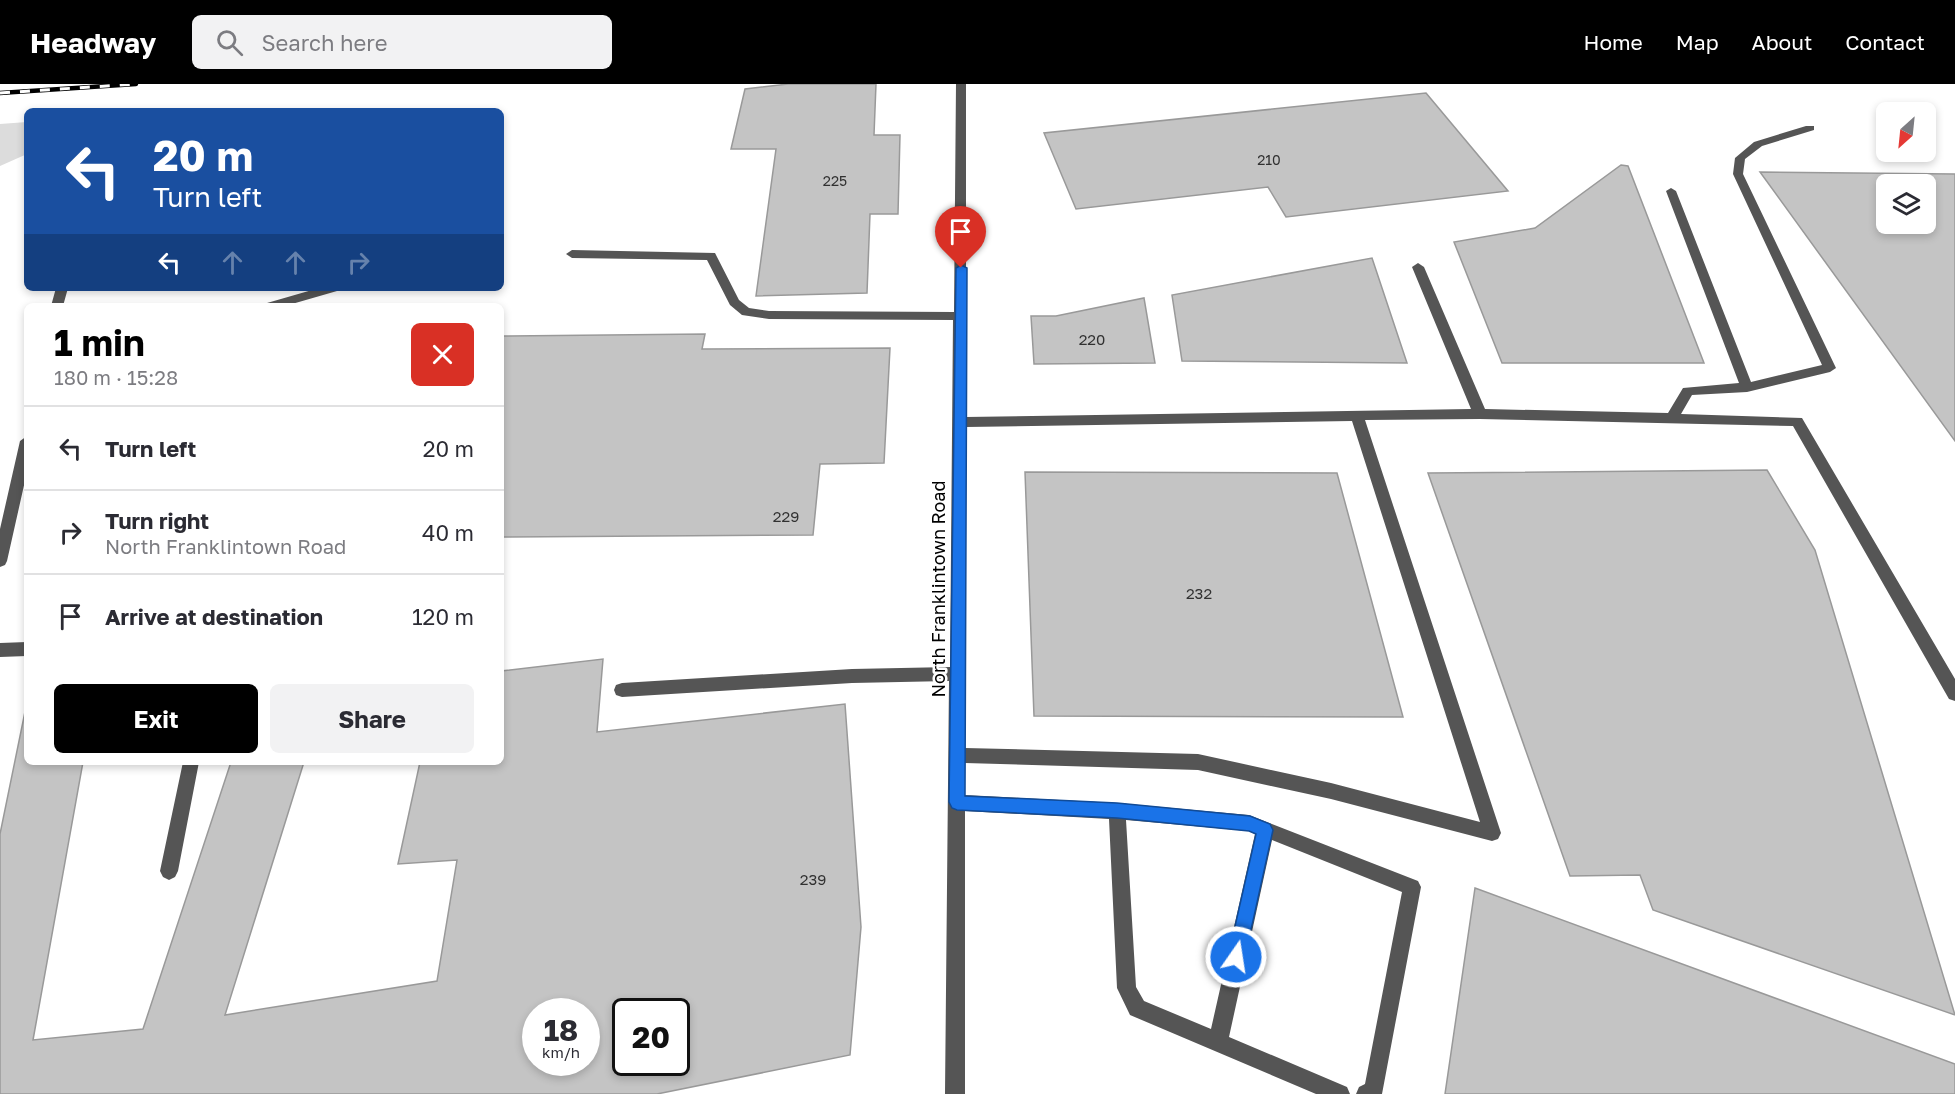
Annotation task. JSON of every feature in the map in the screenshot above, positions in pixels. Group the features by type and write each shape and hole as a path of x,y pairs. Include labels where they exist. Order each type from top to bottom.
{"street":[{"name":"North Franklintown Road","path":"955,1094 961,84"},
{"path":"1672,418 1688,391 1747,387 1830,368 1738,174 1740,158 1758,144 1810,128"},
{"path":"1671,191 1747,387"},
{"path":"572,254 711,256 734,302 746,312 769,315 961,316"},
{"path":"1418,267 1480,414"},
{"path":"281,303 323,291"},
{"path":"960,422 1480,414 1797,421 1955,694"},
{"path":"958,755 1198,762 1331,791 1492,833 1357,416"},
{"path":"0,561 24,454"},
{"path":"0,650 24,649"},
{"path":"622,690 852,676 958,674"},
{"path":"170,871 190,765"},
{"path":"957,802 1117,811 1250,824 1412,887 1374,1090 1366,1094"},
{"path":"1117,811 1127,988 1137,1008 1340,1094"},
{"path":"1218,1041 1265,830"}],"shaded area":[{"path":"24,122 24,155 0,166 0,124"}],"building":[{"path":"788,84 876,84 874,135 900,135 898,214 870,214 867,293 756,296 776,149 731,149 745,89"},
{"path":"1426,93 1508,191 1286,217 1268,187 1076,209 1044,133"},
{"path":"1621,165 1628,166 1704,363 1502,363 1454,242 1535,228"},
{"path":"1760,172 1955,174 1955,441"},
{"path":"1372,258 1407,363 1182,361 1172,295"},
{"path":"1144,298 1155,363 1034,364 1031,316 1056,316"},
{"path":"705,334 702,349 890,348 884,463 820,464 813,535 504,537 504,336"},
{"path":"1767,470 1815,550 1955,1015 1653,910 1640,875 1570,876 1428,473"},
{"path":"1025,472 1337,473 1403,717 1034,716"},
{"path":"603,659 597,732 845,704 861,927 850,1055 657,1094 0,1094 0,834 24,717 24,765 82,765 33,1040 143,1029 230,765 303,765 225,1015 437,981 457,860 398,864 419,765 504,765 504,671"},
{"path":"1475,888 1955,1064 1955,1094 1445,1094"}],"railway":[{"path":"0,93 136,84"}],"route":[{"path":"961,268 957,802 1117,811 1250,824 1265,830 1236,957"}]}
